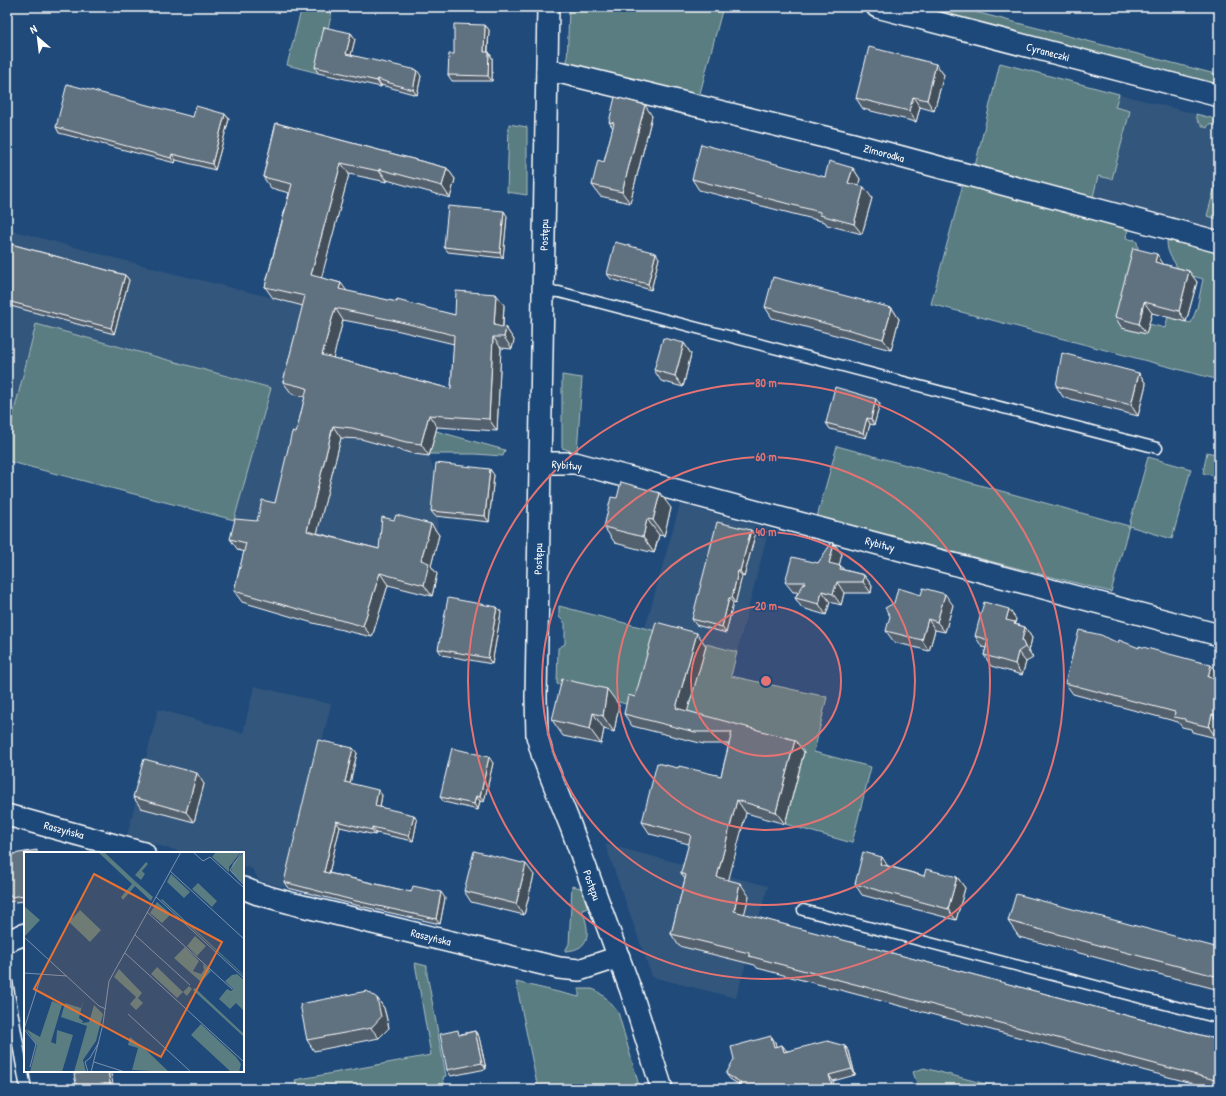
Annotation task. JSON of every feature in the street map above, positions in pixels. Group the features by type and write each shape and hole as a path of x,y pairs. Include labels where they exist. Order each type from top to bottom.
{"street":[{"name":"Postępu","path":"548,7 536,697 537,736 543,757 619,957 662,1089"},
{"name":"Cyraneczki","path":"877,7 1219,96"},
{"name":"Zimorodka","path":"547,71 563,73 853,144 1219,242"},
{"name":"Rybitwy","path":"540,463 575,463 1219,634"},
{"name":"Raszyńska","path":"7,815 140,852"},
{"name":"Raszyńska","path":"244,888 294,904 559,968 579,970 619,957"},
{"path":"7,941 24,934"}],"lane":[{"path":"543,291 567,294 1157,448"},
{"path":"803,910 1219,1018"},
{"path":"7,982 26,1089"}],"shaded area":[{"path":"1000,63 1219,120 1219,230 975,166"},
{"path":"7,229 168,272 313,308 315,399 436,431 429,456 438,481 440,511 430,572 234,520 271,388 36,324 7,439"},
{"path":"680,504 769,529 737,652 645,628"},
{"path":"254,686 331,704 288,888 259,881 252,869 244,866 244,852 181,852 127,836 158,709 243,733"},
{"path":"605,844 768,886 736,998 652,977"}],"green space":[{"path":"302,7 333,7 318,73 287,65"},
{"path":"569,7 723,7 699,97 567,65"},
{"path":"916,7 956,7 1219,75 1219,87"},
{"path":"1000,63 1119,94 1115,107 1130,111 1112,179 1098,176 1093,197 975,166"},
{"path":"1196,114 1219,120 1219,126 1209,124 1207,128 1205,127 1198,121"},
{"path":"509,124 527,127 527,195 507,192"},
{"path":"1219,171 1219,219 1207,216"},
{"path":"964,180 1123,224 1125,228 1128,229 1126,238 1134,239 1137,242 1138,248 1123,328 1146,334 1149,324 1165,328 1168,317 1191,323 1197,308 1203,279 1179,272 1169,254 1167,240 1219,253 1219,380 931,304"},
{"path":"36,324 271,388 234,520 7,461 7,439"},
{"path":"562,375 582,378 577,453 562,448"},
{"path":"436,431 505,450 503,456 475,454 429,454"},
{"path":"837,446 1129,526 1111,592 817,517"},
{"path":"1207,452 1219,455 1219,477 1203,473"},
{"path":"1148,457 1191,469 1172,539 1129,526"},
{"path":"559,606 737,652 731,676 827,697 814,752 871,767 852,843 785,824 804,752 636,707 557,684 558,648 565,644 565,623 559,617"},
{"path":"572,886 581,888 588,908 582,910 587,925 587,938 580,947 574,950 565,951 569,944"},
{"path":"415,963 427,966 427,974 446,1076 443,1077 445,1089 297,1089 295,1080 431,1055"},
{"path":"516,982 579,997 579,989 592,989 606,998 618,1012 640,1089 538,1089"},
{"path":"924,1068 1005,1089 919,1089 913,1072"}],"building":[{"path":"454,24 485,25 484,52 489,52 488,76 448,75 449,54 454,54"},
{"path":"324,27 351,33 346,54 417,70 413,90 377,79 377,81 315,67"},
{"path":"869,47 936,64 927,100 913,97 909,111 856,98"},
{"path":"67,84 193,117 196,106 225,114 212,164 172,154 171,158 56,127"},
{"path":"615,97 645,105 622,192 592,185 598,160 604,162 614,123 609,122"},
{"path":"276,123 447,168 442,186 379,169 379,171 341,163 311,275 341,283 339,289 397,302 397,300 455,315 456,291 496,294 494,325 506,328 504,337 493,337 489,419 429,415 421,444 406,442 352,428 333,426 307,531 379,549 382,517 394,520 396,515 431,524 421,560 429,563 424,585 380,573 363,626 234,591 246,543 230,539 235,519 257,521 262,500 275,503 292,432 296,433 307,388 283,382 305,296 265,287 292,184 263,177","holes":["335,308 454,335 451,389 322,355"]},
{"path":"701,144 825,177 829,161 853,168 848,183 864,187 854,224 820,215 820,212 692,179"},
{"path":"448,206 504,211 500,253 444,247"},
{"path":"615,242 656,253 648,284 607,274"},
{"path":"7,243 125,275 111,328 7,301"},
{"path":"1133,248 1157,254 1155,262 1189,271 1179,311 1144,302 1139,324 1115,317"},
{"path":"773,277 892,308 883,339 765,307"},
{"path":"663,338 684,343 675,376 654,370"},
{"path":"1062,353 1139,373 1131,405 1056,386"},
{"path":"835,387 876,399 871,419 867,418 863,433 826,423"},
{"path":"436,463 490,469 485,516 431,511"},
{"path":"621,482 660,493 653,520 647,519 643,537 604,527 611,497 617,498"},
{"path":"717,522 751,530 740,571 738,571 732,598 729,598 722,627 692,619"},
{"path":"832,542 834,544 829,563 841,566 840,569 864,575 863,582 837,582 833,594 822,591 819,604 795,598 805,582 785,582 792,557 818,563"},
{"path":"898,588 921,595 923,588 945,594 937,622 928,619 922,640 886,631 890,616 885,608 894,603"},
{"path":"448,598 497,607 488,658 438,649"},
{"path":"984,602 1009,609 1006,620 1015,622 1014,624 1025,627 1022,640 1025,647 1018,652 1015,664 984,655 988,640 975,636"},
{"path":"656,622 697,633 676,708 795,740 776,812 737,800 717,877 740,883 734,911 1219,1040 1219,1081 749,956 749,953 671,934 686,875 681,873 691,835 642,822 657,763 678,768 679,766 721,776 732,732 695,732 624,714 628,695 635,697"},
{"path":"1079,630 1101,635 1118,643 1119,640 1139,648 1139,646 1211,665 1208,677 1219,680 1219,716 1212,714 1209,727 1174,717 1175,712 1065,683"},
{"path":"562,679 607,689 603,716 593,713 590,729 552,720"},
{"path":"318,740 353,748 345,782 378,790 375,806 414,815 409,836 372,827 372,830 336,821 324,872 411,892 413,886 441,892 436,919 356,901 284,882"},
{"path":"452,748 489,757 480,797 476,796 474,804 440,797"},
{"path":"144,759 197,773 186,812 133,797"},
{"path":"37,850 37,852 25,852"},
{"path":"474,851 526,864 516,904 464,891"},
{"path":"24,852 24,895 11,897 11,895 7,896 7,855"},
{"path":"863,852 882,857 880,864 924,876 926,869 957,877 948,909 855,884"},
{"path":"1016,894 1219,948 1219,977 1008,921"},
{"path":"367,991 377,998 381,1017 371,1028 307,1040 300,1004"},
{"path":"458,1030 459,1035 475,1031 482,1063 447,1070 440,1034"},
{"path":"771,1036 774,1047 782,1045 784,1052 827,1041 845,1046 852,1069 829,1075 833,1089 742,1089 740,1082 726,1074 734,1059 731,1047"},
{"path":"87,1072 108,1072 111,1089 77,1089 74,1074"}]}
